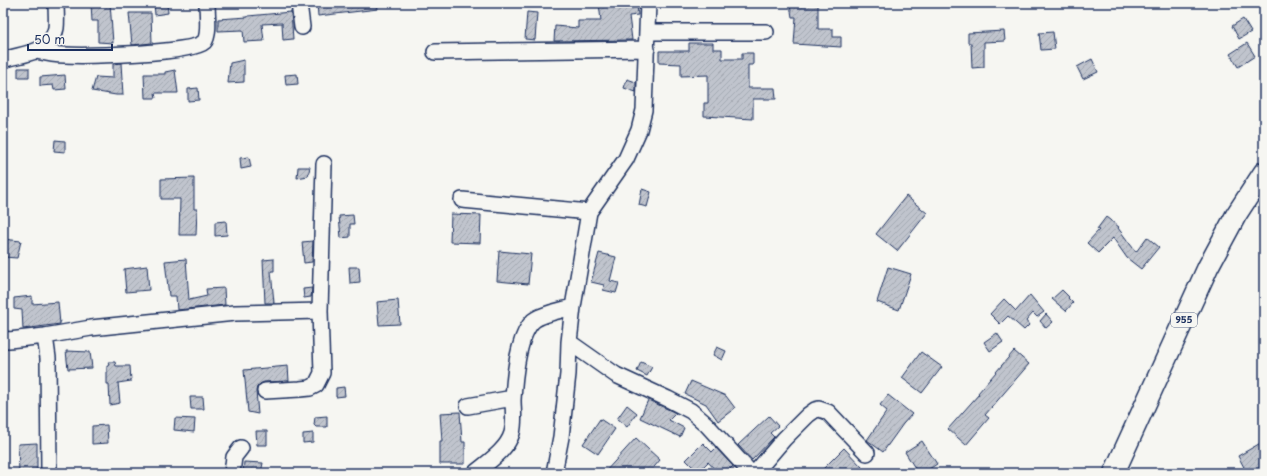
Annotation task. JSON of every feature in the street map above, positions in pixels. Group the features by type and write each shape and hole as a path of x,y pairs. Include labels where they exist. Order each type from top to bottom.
{"main road":[{"name":"955","path":"1114,473 1208,267 1236,215 1264,172"}],"street":[{"path":"3,60 36,51 46,46 51,41 56,27 56,3"},
{"path":"36,51 65,55 157,52 200,45 205,40 207,32 207,3"},
{"path":"300,3 302,27"},
{"path":"554,473 567,382 573,307 589,212 626,159 639,130 644,110 648,3"},
{"path":"648,32 766,32"},
{"path":"435,52 647,49"},
{"path":"265,391 310,388 316,385 322,373 320,310 324,164"},
{"path":"462,200 589,212"},
{"path":"475,473 502,450 512,434 513,398 518,354 522,340 533,322 539,318 573,307"},
{"path":"3,339 9,340 45,336 91,328 235,313 320,310"},
{"path":"45,336 48,358 49,473"},
{"path":"569,342 616,375 691,411 706,424 751,473"},
{"path":"468,406 513,398"},
{"path":"755,473 784,439 808,415 819,409 828,412 867,453"},
{"path":"232,473 234,457 241,448"}],"building":[{"path":"91,3 110,3 113,43 98,42 98,21 92,21"},
{"path":"154,3 167,3 168,13 155,15"},
{"path":"317,3 377,3 378,9 318,16"},
{"path":"599,3 637,3 638,15 629,16 632,40 554,41 555,26 578,28 578,21 601,21"},
{"path":"818,3 818,29 833,29 833,37 841,37 841,47 794,44 796,17 792,17 790,5"},
{"path":"291,12 293,39 283,40 282,23 262,24 264,41 244,42 243,30 218,31 218,19"},
{"path":"527,12 537,13 535,40 525,39"},
{"path":"129,13 151,13 152,43 132,45"},
{"path":"1243,19 1251,32 1239,39 1232,26"},
{"path":"1004,31 1005,41 984,42 984,67 972,68 971,43 968,43 968,33"},
{"path":"1053,32 1055,49 1041,50 1039,33"},
{"path":"689,43 713,43 713,49 722,49 722,59 742,59 742,53 753,53 753,65 748,65 748,88 775,88 776,99 753,99 753,119 704,116 704,103 708,103 708,75 681,76 681,64 659,63 659,51 689,51"},
{"path":"1247,43 1255,56 1238,67 1230,54"},
{"path":"1092,59 1098,72 1083,79 1077,67"},
{"path":"244,60 244,82 228,83 230,63"},
{"path":"121,63 123,95 92,91 96,77 113,78 113,64"},
{"path":"18,68 29,68 29,77 18,77"},
{"path":"175,70 178,93 155,93 156,98 145,98 144,74 165,74 165,72"},
{"path":"297,74 298,84 286,85 285,75"},
{"path":"65,75 66,89 54,90 53,85 40,86 40,77"},
{"path":"627,79 636,82 636,92 624,88"},
{"path":"198,88 199,100 188,101 188,89"},
{"path":"55,140 65,141 65,152 54,151"},
{"path":"249,157 251,167 241,169 240,158"},
{"path":"298,167 310,167 308,176 297,178"},
{"path":"194,178 194,209 197,209 196,235 179,235 180,199 161,199 161,179"},
{"path":"642,189 651,192 647,207 639,205"},
{"path":"906,196 927,213 897,251 876,234"},
{"path":"451,214 481,215 480,243 450,242"},
{"path":"353,215 354,224 350,224 350,237 341,238 339,216"},
{"path":"1106,217 1119,227 1118,228 1136,252 1147,237 1159,247 1141,269 1127,258 1113,238 1098,253 1087,243 1099,230 1097,229"},
{"path":"226,221 227,235 215,236 215,222"},
{"path":"3,239 21,241 17,258 3,257"},
{"path":"313,241 312,262 304,263 302,242"},
{"path":"499,251 531,254 528,284 497,281"},
{"path":"599,253 616,257 610,281 619,283 616,293 603,290 604,285 591,282"},
{"path":"186,259 189,300 207,296 206,289 224,288 225,305 177,310 176,296 169,296 165,261"},
{"path":"274,259 274,271 271,271 274,303 265,303 263,260"},
{"path":"147,266 149,290 126,292 124,269"},
{"path":"349,267 359,267 360,282 350,283"},
{"path":"888,267 911,274 899,310 877,302"},
{"path":"312,288 311,297 304,298 303,289"},
{"path":"1062,290 1073,303 1066,311 1052,299"},
{"path":"1030,295 1044,312 1037,317 1033,313 1026,321 1029,325 1024,330 1008,316 1000,324 990,314 1004,299 1016,311"},
{"path":"32,296 32,304 58,302 60,324 23,329 22,310 14,309 14,298"},
{"path":"398,300 400,324 379,325 377,302"},
{"path":"1046,314 1053,322 1046,328 1040,321"},
{"path":"997,333 1003,342 990,351 984,342"},
{"path":"717,347 726,351 722,360 713,355"},
{"path":"66,351 90,352 92,368 68,369"},
{"path":"1014,351 1029,364 985,415 989,418 966,445 948,429"},
{"path":"921,352 942,367 922,393 902,378"},
{"path":"108,362 115,362 116,366 130,366 131,381 118,383 120,403 110,405 109,384 107,384"},
{"path":"641,362 652,367 647,376 637,371"},
{"path":"288,366 289,381 264,382 260,384 256,391 258,414 248,412 244,370"},
{"path":"691,381 726,396 735,408 718,421 706,404 685,394"},
{"path":"344,387 345,396 336,397 336,388"},
{"path":"888,395 912,414 883,452 867,440 887,411 880,405"},
{"path":"190,397 203,397 204,409 191,409"},
{"path":"648,400 676,413 669,420 684,428 680,437 640,418"},
{"path":"627,405 637,413 627,427 617,419"},
{"path":"460,412 462,442 465,442 465,464 440,464 440,441 442,441 440,413"},
{"path":"327,416 327,427 316,427 314,425 315,417"},
{"path":"769,416 778,426 770,433 774,437 752,460 738,445"},
{"path":"175,418 195,419 194,432 174,430"},
{"path":"600,419 615,429 598,454 583,444"},
{"path":"107,425 108,443 92,444 92,426"},
{"path":"256,431 267,431 267,445 257,445"},
{"path":"313,433 313,442 303,443 303,434"},
{"path":"636,438 660,460 649,473 604,473"},
{"path":"922,441 937,464 923,473 918,473 905,452"},
{"path":"1264,441 1264,473 1247,473 1238,456"},
{"path":"37,443 37,473 19,473 18,444"},
{"path":"703,443 712,452 716,448 733,466 726,473 718,473 708,462 698,472 686,460"},
{"path":"844,448 866,473 819,473"},
{"path":"244,462 263,463 261,473 243,473"}]}
